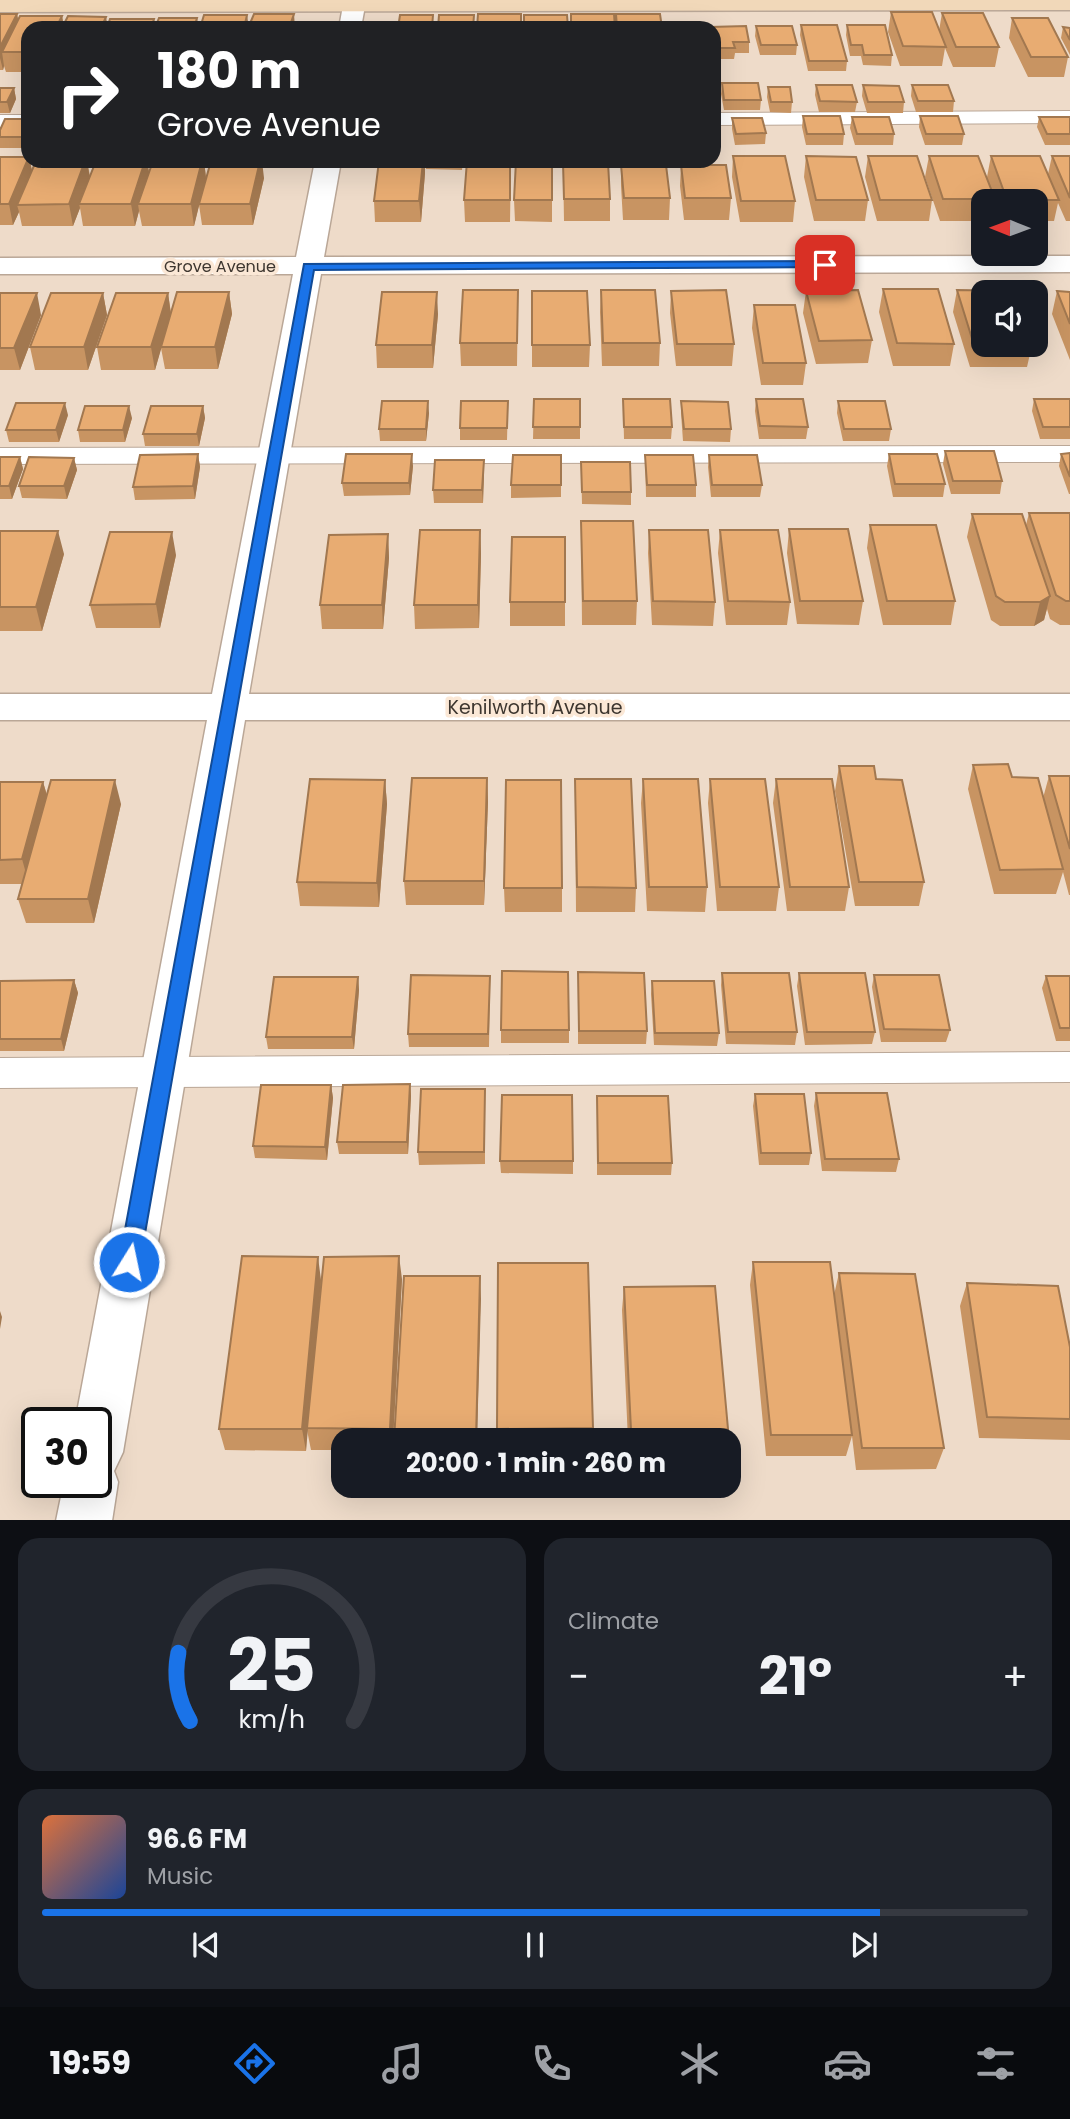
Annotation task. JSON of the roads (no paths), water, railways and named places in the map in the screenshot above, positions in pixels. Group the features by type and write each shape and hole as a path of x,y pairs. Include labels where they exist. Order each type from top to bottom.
{"street":[{"path":"351,21 355,3"},
{"path":"0,5 1070,3"},
{"path":"104,1407 327,168"},
{"name":"Grove Avenue","path":"0,266 1070,264"},
{"name":"Kenilworth Avenue","path":"0,707 1070,707"},
{"path":"84,1520 88,1498"}],"lane":[{"path":"721,119 1070,117"},
{"path":"0,121 21,121"},
{"path":"0,456 1070,454"},
{"path":"0,1073 1070,1067"}]}
